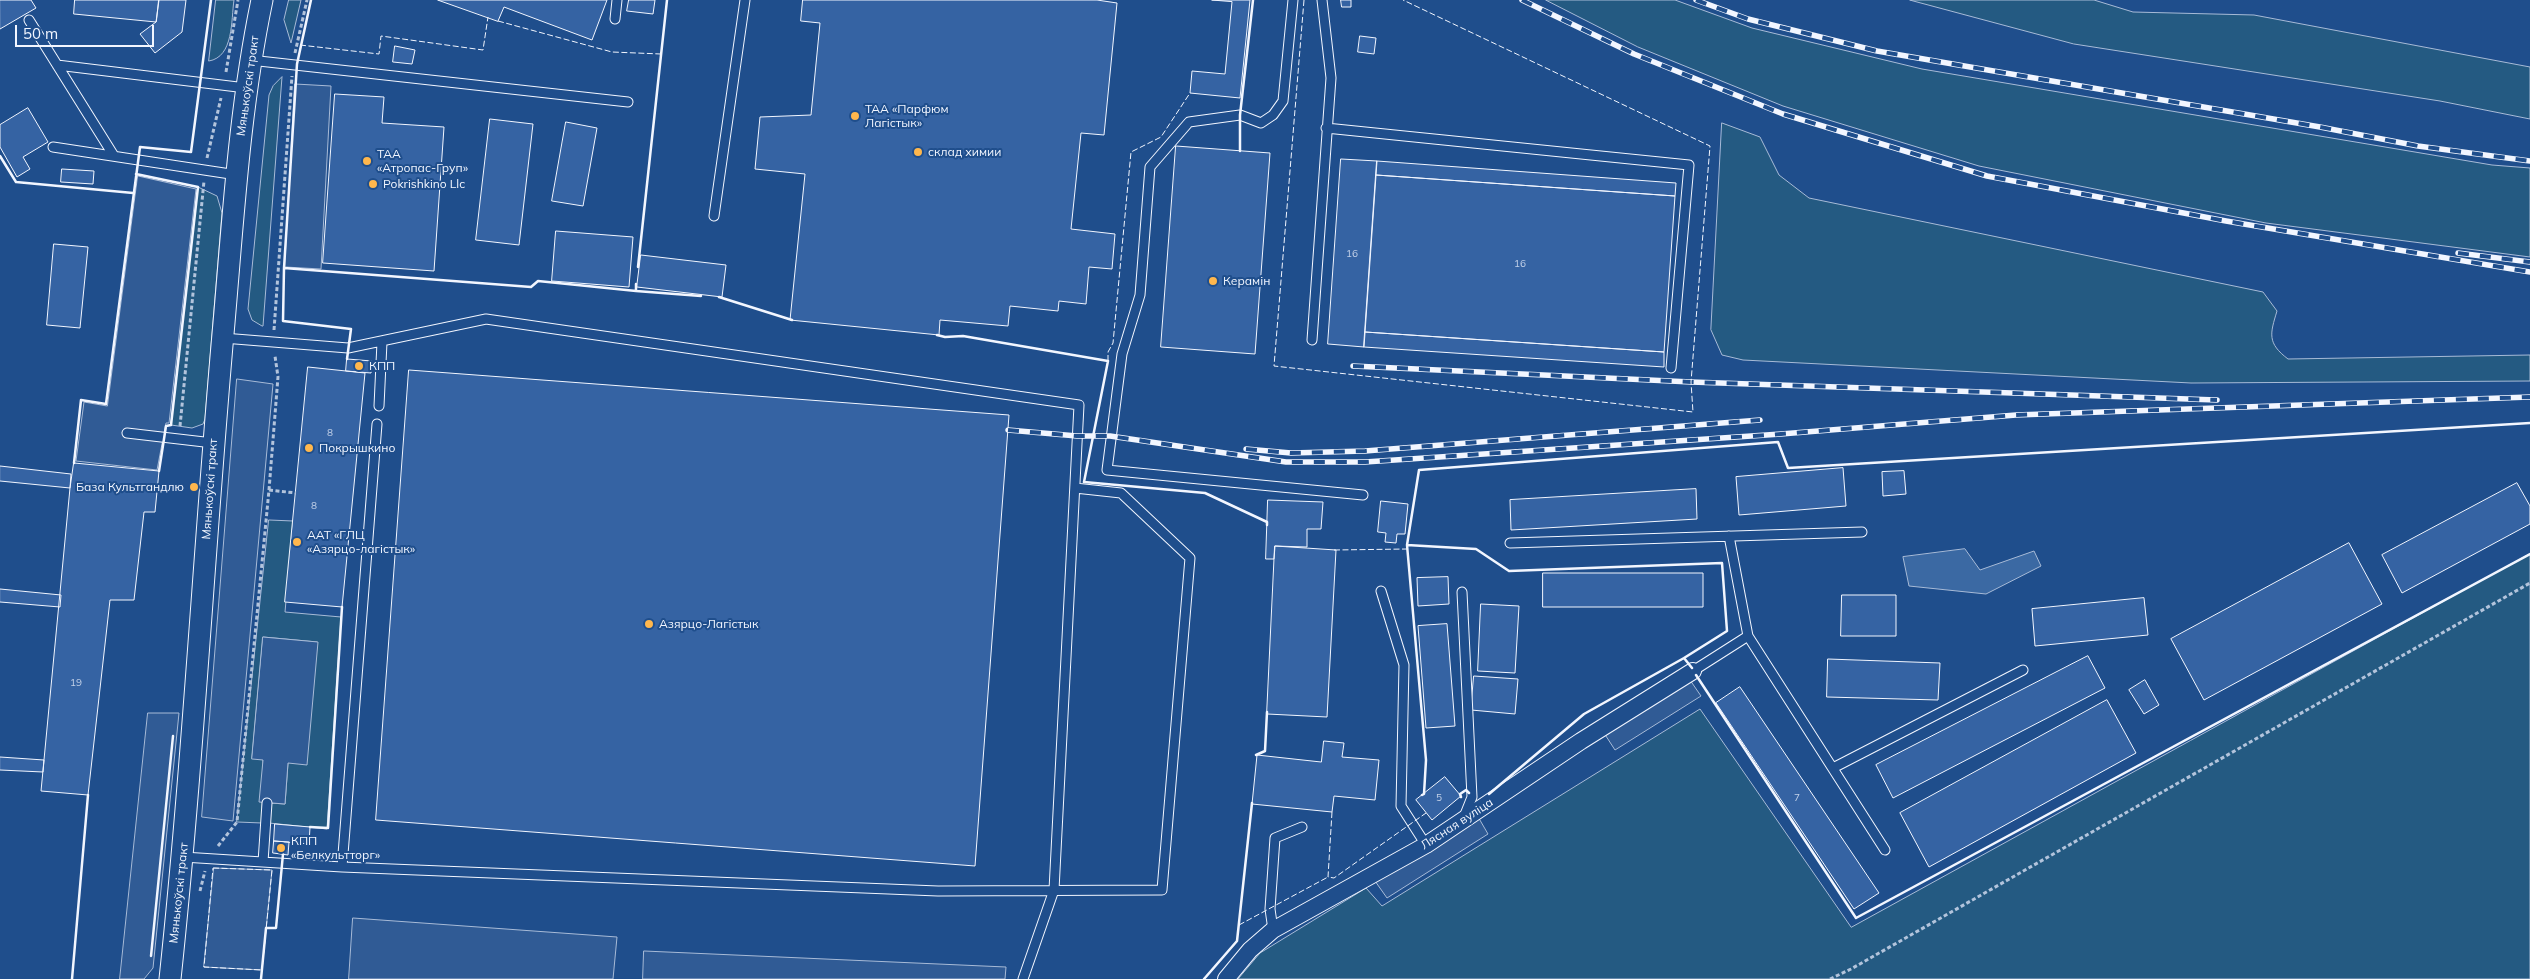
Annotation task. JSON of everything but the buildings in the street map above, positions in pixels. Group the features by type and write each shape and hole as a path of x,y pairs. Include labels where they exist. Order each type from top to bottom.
{"street":[{"name":"Мянькоўскі тракт","path":"170,979 183,857 213,443 237,175 250,60 262,0"},
{"name":"Лясная вуліца","path":"1226,979 1250,950 1273,930 1462,822 1581,741 1694,671"}],"lane":[{"path":"614,19 617,0"},
{"path":"714,216 745,0"},
{"path":"1293,0 1283,101 1272,115 1260,123 1240,115 1189,122 1150,167 1140,296 1122,354 1107,470 1363,495"},
{"path":"1312,340 1331,78 1322,0"},
{"path":"28,20 114,156"},
{"path":"250,60 628,102"},
{"path":"57,64 246,88"},
{"path":"1326,128 1689,165 1672,368"},
{"path":"52,147 237,175"},
{"path":"222,338 348,348 486,319 1079,405 1054,890 1023,979"},
{"path":"379,406 382,342"},
{"path":"342,868 377,424"},
{"path":"127,433 213,443"},
{"path":"183,857 342,868 938,891 1162,890 1190,558 1121,493 1074,488"},
{"path":"1510,543 1862,532"},
{"path":"1729,536 1748,636 1885,850"},
{"path":"1381,591 1404,665 1401,806 1426,844"},
{"path":"1462,592 1472,797 1462,822"},
{"path":"1694,671 1748,636"},
{"path":"1833,768 2023,670"},
{"path":"263,862 267,803"},
{"path":"1273,930 1270,909 1275,838 1302,827"}],"path":[{"path":"179,440 205,169 224,84 238,0"},
{"path":"198,900 208,859 237,822 278,377 273,342 293,64 307,0"},
{"path":"269,490 296,493"},
{"path":"1830,979 2530,583"}],"shaded area":[{"path":"216,0 234,0 230,36 223,53 209,61"},
{"path":"289,0 301,0 291,43 284,20"},
{"path":"1546,0 1675,0 1752,28 1922,69 2492,165 2530,168 2530,257 2266,223 1979,166 1783,106 1638,47"},
{"path":"1910,0 2094,0 2133,12 2254,15 2530,67 2530,119 2440,101 2074,44"},
{"path":"282,77 262,326 252,320 248,309 269,95 273,86"},
{"path":"295,84 331,86 321,269 285,267"},
{"path":"1722,123 1760,137 1779,175 1809,198 2263,292 2277,311 2272,332 2273,343 2288,359 2530,355 2530,381 2191,383 1743,360 1722,355 1711,330"},
{"path":"138,176 196,189 169,423 166,423 157,470 76,461 84,402 107,406"},
{"path":"198,187 217,196 222,213 205,419 203,424 192,428 171,425"},
{"path":"237,379 273,384 233,821 202,817"},
{"path":"269,520 293,521 285,612 341,617 327,829 269,823 270,803 285,804 288,763 317,642 263,637 252,758 263,759 262,823 237,822"},
{"path":"1965,549 1980,570 2034,551 2041,566 1986,594 1909,586 1903,557"},
{"path":"2530,554 2530,979 1238,979 1260,953 1366,888 1382,906 1700,709 1851,927"},
{"path":"263,637 318,642 307,765 288,763 285,804 259,802 263,760 252,759"},
{"path":"1690,680 1701,696 1615,750 1604,733"},
{"path":"148,713 179,713 153,968 144,979 120,979"},
{"path":"1477,815 1488,834 1387,898 1375,881"},
{"path":"214,868 272,870 262,970 204,967"},
{"path":"353,918 617,937 613,979 349,979"},
{"path":"644,951 1006,967 1005,979 643,979"}],"railway":[{"path":"1522,0 1634,54 1783,114 1987,176 2226,221 2530,272"},
{"path":"1696,0 1748,19 1877,51 2320,127 2418,146 2530,161"},
{"path":"2458,253 2530,262"},
{"path":"1353,366 1691,382 2217,400"},
{"path":"1008,430 1077,436 1110,436 1286,462 1365,462 1781,434 2016,415 2530,397"},
{"path":"1246,449 1291,453 1365,451 1760,420"}],"fence":[{"path":"1304,0 1274,366 1693,412 1691,382 1710,146 1403,0"},
{"path":"300,45 379,54 381,36 483,50 488,17"},
{"path":"498,21 612,52 661,54"},
{"path":"1108,361 1108,352 1113,343 1131,152 1161,137 1190,93"},
{"path":"1334,550 1407,549"},
{"path":"1332,812 1328,877 1334,878 1426,813"},
{"path":"213,868 272,870 262,970 204,967 213,868"},
{"path":"1239,925 1328,877"}],"wall":[{"path":"74,463 81,400 106,404 140,147 191,152 211,0"},
{"path":"311,0 297,64 284,268 531,287 538,281 636,291"},
{"path":"638,267 667,0"},
{"path":"1240,151 1240,115 1253,0"},
{"path":"0,156 16,182 133,193"},
{"path":"136,174 198,187 171,425 166,426 159,471"},
{"path":"284,268 283,321 351,329 347,359"},
{"path":"636,284 636,291 701,296"},
{"path":"719,297 792,320"},
{"path":"937,335 945,337 963,336 1108,361 1084,482 1205,493 1267,522 1267,525"},
{"path":"1422,795 1424,794 1426,760 1407,545 1419,470 1778,442 1788,468 2530,423"},
{"path":"1407,545 1476,549 1509,571 1722,563 1727,631 1684,658"},
{"path":"1696,675 1856,918 2530,554"},
{"path":"310,827 328,828 342,607"},
{"path":"1489,794 1584,714 1684,658 1692,668"},
{"path":"1256,755 1265,751 1267,712"},
{"path":"151,956 173,736"},
{"path":"1461,797 1460,794 1466,790 1469,793"},
{"path":"72,979 88,795"},
{"path":"1204,979 1237,941 1252,803"},
{"path":"261,979 266,928 276,928 283,854"}],"place":[{"name":"ТАА «Парфюм Лагістык»","path":"855,116"},
{"name":"склад химии","path":"918,152"},
{"name":"ТАА «Атропас-Груп»","path":"367,161"},
{"name":"Pokrishkino Llc","path":"373,184"},
{"name":"Керамін","path":"1213,281"},
{"name":"КПП","path":"359,366"},
{"name":"Покрышкино","path":"309,448"},
{"name":"База Культгандлю","path":"194,487"},
{"name":"ААТ «ГЛЦ «Азярцо-лагістык»","path":"297,542"},
{"name":"Азярцо-Лагістык","path":"649,624"},
{"name":"КПП «Белкультторг»","path":"281,848"}]}
